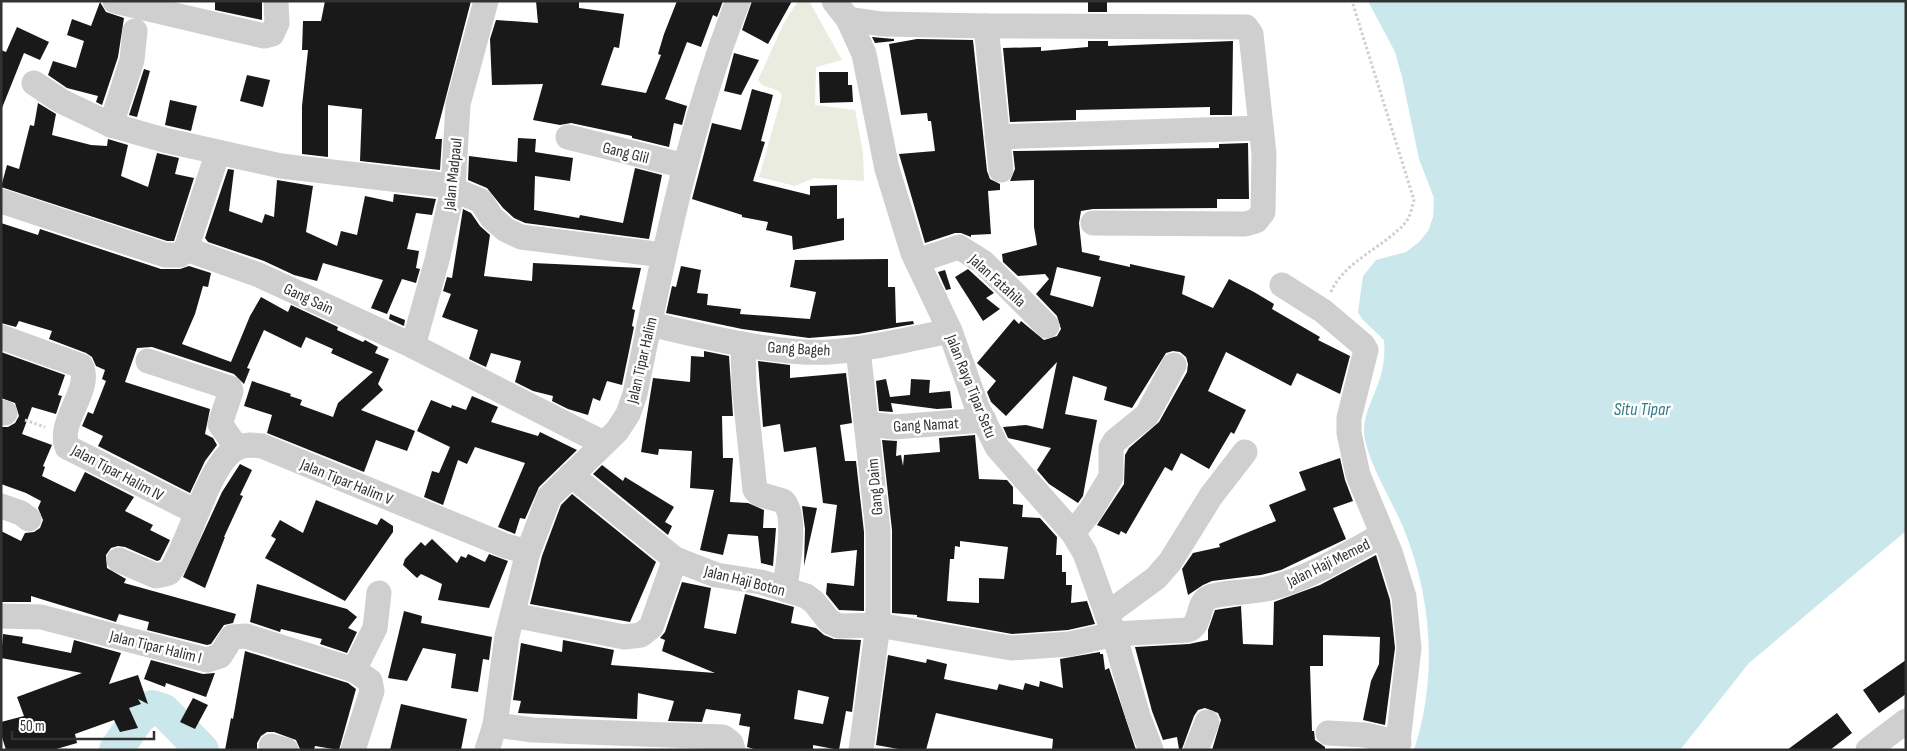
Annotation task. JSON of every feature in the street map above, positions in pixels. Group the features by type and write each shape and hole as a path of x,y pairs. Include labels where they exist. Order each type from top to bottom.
{"street":[{"path":"111,125 132,60 131,10 264,36 272,34 276,29 276,1"},
{"name":"Jalan Madpaul","path":"414,346 437,260 453,189 458,104 486,1"},
{"name":"Jalan Tipar Halim","path":"487,750 495,725 502,666 528,552 549,497 617,431 628,414 635,394 662,255 685,166 725,33 738,1"},
{"path":"841,10 882,24 986,26 1243,25 1250,34 1264,154 1263,212 1256,221 1245,224 1094,223"},
{"name":"Jalan Raya Tipar Setu","path":"841,10 864,54 887,169 917,261 950,331 977,407 997,447 1073,533 1093,571 1138,716 1151,750"},
{"path":"986,26 1002,170"},
{"path":"34,83 60,100 111,125 281,166 443,185 481,201 492,218 506,230 521,237 662,255"},
{"path":"997,137 1261,128"},
{"name":"Gang Glil","path":"568,138 685,166"},
{"path":"1,201 165,255 180,255 186,249 218,152"},
{"name":"Jalan Fatahila","path":"917,261 959,247 983,262 1047,326"},
{"name":"Gang Sain","path":"186,249 259,275 414,346 604,443"},
{"path":"1282,285 1323,311 1363,345 1366,350 1349,418 1349,433 1358,475 1404,596 1409,648 1398,746 1366,735 1328,733"},
{"name":"Gang Bageh","path":"649,324 743,344 807,352 858,349 950,331"},
{"name":"Jalan Tipar Halim IV","path":"1,337 81,366 84,378 64,433 67,447 196,512"},
{"path":"743,344 744,386 755,490 759,494 783,501 790,509 791,521 785,589"},
{"name":"Gang Daim","path":"858,349 868,424 878,531 878,624"},
{"path":"119,560 156,576 169,573 177,562 196,512 224,459 237,448 220,424 231,391 230,388 148,361"},
{"path":"1073,533 1111,477 1111,448 1115,442 1147,415 1174,365"},
{"name":"Gang Namat","path":"868,424 894,427 984,420"},
{"name":"Jalan Tipar Halim V","path":"237,448 249,444 262,446 506,546 528,552"},
{"path":"1110,624 1170,562 1211,496 1245,452"},
{"name":"Jalan Haji Boton","path":"571,475 675,559 716,575 761,582 806,596 814,602 830,622 839,626 878,624 1011,648 1070,644 1110,624"},
{"path":"1,506 21,513 29,519"},
{"name":"Jalan Haji Memed","path":"1110,624 1188,630 1193,628 1204,601 1209,597 1248,593 1287,582 1330,563 1382,535"},
{"path":"513,615 624,637 640,635 651,627 675,559"},
{"path":"354,670 375,628 379,593"},
{"name":"Jalan Tipar Halim I","path":"1,616 42,617 207,660 220,656 232,637 246,636 354,670 370,680 372,691 354,750"},
{"path":"861,750 878,624"},
{"path":"1876,747 1906,721"},
{"path":"1196,750 1207,722"},
{"path":"495,725 578,741 723,737 731,743 734,750"}],"path":[{"path":"1323,311 1334,285 1358,261 1407,221 1414,200 1352,1"},
{"path":"3,412 64,433"}],"shaded area":[{"path":"798,1 809,1 842,60 816,67 815,105 855,110 863,153 864,181 814,178 795,186 759,177 782,96 779,91 762,85 758,80 784,23"}],"water":[{"name":"Situ Tipar","path":"1368,1 1906,1 1906,531 1749,663 1680,750 1414,750 1422,722 1429,666 1426,609 1413,554 1403,527 1372,462 1365,440 1364,424 1381,373 1384,359 1384,340 1362,319 1358,312 1363,276 1376,260 1406,252 1419,242 1428,231 1433,217 1434,198 1419,159 1395,52"}],"building":[{"path":"215,1 262,1 262,20 215,10"},
{"path":"325,1 471,1 435,139 442,139 440,170 360,161 362,109 328,105 328,157 302,154 302,106 308,50 302,50 303,21 321,21"},
{"path":"536,1 579,1 579,8 624,14 619,48 614,47 601,85 646,93 661,55 658,54 677,1 723,1 717,17 713,15 701,47 687,42 665,99 687,106 682,125 674,123 669,147 632,138 632,136 571,123 560,125 533,120 543,84 492,85 490,39 496,20 538,23"},
{"path":"752,1 792,1 768,44 742,30"},
{"path":"1088,1 1107,1 1107,12 1088,12"},
{"path":"100,2 106,12 124,18 118,57 102,105 96,102 98,96 67,88 48,75 53,61 76,68 84,41 67,35 72,19 91,26"},
{"path":"17,27 49,42 40,60 24,53 2,108 1,50 6,52"},
{"path":"872,37 894,39 894,41 875,43"},
{"path":"917,39 973,40 987,171 990,179 1000,184 1000,190 988,191 991,234 971,235 971,237 955,233 925,243 899,154 935,151 931,121 928,121 927,113 901,115 889,44"},
{"path":"1088,41 1108,41 1108,46 1233,41 1232,115 1210,115 1210,107 1076,110 1076,120 1010,122 1003,48 1041,47 1041,51 1088,47"},
{"path":"734,53 759,60 741,95 724,91"},
{"path":"144,69 150,71 137,117 129,115"},
{"path":"819,72 848,72 848,85 852,85 853,102 820,103"},
{"path":"247,75 270,80 263,107 240,101"},
{"path":"752,89 773,95 761,141 765,142 753,181 810,195 810,186 837,185 837,219 844,218 844,240 793,250 792,236 766,230 768,222 742,217 742,215 692,199 712,123 741,130"},
{"path":"170,100 197,106 191,131 165,125"},
{"path":"38,103 56,114 52,135 91,145 107,146 108,139 128,145 121,176 148,187 157,153 179,158 175,174 194,178 174,241 167,241 1,187 7,165 19,169 30,125 34,126"},
{"path":"518,138 536,139 535,152 573,158 570,181 535,176 534,210 579,218 580,215 623,223 635,168 662,175 649,239 525,223 514,218 487,188 468,180 469,156 517,162"},
{"path":"1248,143 1249,199 1217,199 1217,208 1093,209 1081,211 1079,223 1082,252 1100,256 1099,260 1130,267 1130,264 1185,276 1182,294 1213,308 1229,279 1274,304 1272,309 1320,337 1318,340 1350,356 1340,394 1297,373 1291,386 1226,352 1208,391 1246,410 1234,434 1231,432 1209,469 1181,453 1172,471 1165,467 1126,534 1121,531 1119,535 1097,525 1124,484 1125,455 1129,448 1159,422 1187,372 1188,364 1186,357 1180,352 1166,353 1132,408 1104,400 1107,387 1073,376 1065,414 1097,420 1083,496 1078,503 1049,484 1037,470 1051,448 1008,438 1003,427 1026,425 1043,429 1057,362 1006,416 991,402 987,392 996,381 977,363 1014,319 1019,324 1021,321 1044,340 1057,336 1061,329 1057,316 1036,294 1049,279 1045,274 1018,276 1003,262 1002,254 1037,245 1034,227 1034,180 1010,181 1015,169 1013,151 1219,148 1219,144","holes":["1057,267 1101,277 1093,307 1050,295"]},
{"path":"228,169 234,170 229,211 262,223 265,214 274,217 277,180 313,186 306,232 337,246 341,231 357,235 365,196 393,202 394,194 436,199 432,215 416,213 407,249 419,251 416,268 420,269 416,283 402,279 387,314 371,308 383,280 323,263 317,281 294,275 264,261 208,242 205,238"},
{"path":"463,209 471,213 480,226 490,235 484,276 532,281 533,263 641,268 632,309 635,310 632,326 634,327 622,385 607,381 600,401 593,398 588,415 568,409 552,401 553,396 533,391 515,382 521,361 491,353 486,367 469,359 478,330 442,317 451,294 443,291 447,277 452,278"},
{"path":"1,223 38,235 40,229 161,269 180,269 189,266 211,273 208,287 203,286 195,314 182,344 231,362 250,316 261,297 288,312 291,305 338,327 337,330 378,347 375,353 389,359 378,384 383,390 361,410 415,431 407,451 376,440 364,472 267,433 272,415 244,406 252,381 291,394 290,396 302,400 300,405 333,417 338,403 373,372 331,353 333,349 306,337 301,348 264,330 247,368 250,369 244,384 234,374 152,347 137,348 125,382 210,409 205,434 213,438 217,445 205,461 190,493 98,446 103,436 82,426 88,412 93,414 106,381 102,379 105,370 96,366 92,357 86,353 49,339 52,331 19,321 16,327 1,323"},
{"path":"888,259 888,287 895,287 896,323 913,321 914,324 858,334 809,338 742,329 666,313 672,286 676,287 681,266 701,270 697,293 708,294 707,305 741,309 740,314 810,319 816,292 790,287 795,260"},
{"path":"968,269 994,293 986,298 1000,309 983,321 955,277"},
{"path":"945,270 951,289 946,290 938,272"},
{"path":"390,314 405,320 404,326 389,319"},
{"path":"704,351 729,356 733,416 722,416 723,458 733,458 730,502 748,503 764,510 763,528 776,528 773,566 761,563 758,536 728,534 723,555 700,550 714,490 690,488 692,451 659,449 658,455 641,452 653,378 690,382 691,356 704,357"},
{"path":"1,352 65,375 58,395 62,396 56,414 32,407 22,434 52,445 43,466 45,467 42,476 75,492 85,472 134,497 125,511 153,525 150,530 170,540 160,560 157,561 125,547 111,548 106,555 107,568 126,579 124,583 236,614 233,623 224,625 211,644 207,645 147,630 149,622 119,614 116,622 31,596 31,602 1,602 1,531 21,541 25,533 34,532 40,528 43,520 38,508 41,501 1,484 1,427 8,427 15,423 19,416 15,403 1,398"},
{"path":"758,361 790,365 790,378 846,373 852,423 840,425 845,461 856,461 864,532 864,611 839,610 826,594 827,583 854,586 857,550 831,553 837,505 823,503 816,447 784,452 780,424 763,427"},
{"path":"886,379 890,397 910,395 911,379 930,380 929,393 950,391 952,408 937,409 891,403 893,412 879,411 876,381"},
{"path":"472,396 498,407 491,422 538,436 540,432 577,450 539,487 525,519 520,518 515,534 498,527 525,463 475,447 467,464 458,460 443,505 424,497 432,471 439,473 450,447 417,431 431,400 451,408 452,405 466,410"},
{"path":"975,435 979,479 1007,480 1013,487 1013,504 1023,505 1022,517 1040,518 1057,537 1056,555 1062,555 1062,572 1066,572 1066,585 1072,585 1071,603 1087,601 1095,624 1068,630 1012,634 917,617 917,615 892,613 892,530 882,440 897,441 896,456 901,455 903,466 904,455 940,452 939,438","holes":["960,541 1008,547 1004,579 979,578 979,603 947,601 950,559 954,559 955,546 960,547"]},
{"path":"1340,458 1345,480 1353,501 1333,508 1346,539 1281,570 1261,575 1212,581 1188,595 1182,569 1193,553 1220,547 1219,544 1276,521 1269,505 1306,490 1299,472"},
{"path":"240,464 252,470 240,495 243,496 224,537 205,588 183,577 222,492"},
{"path":"602,465 623,481 625,477 674,507 665,522 672,526 668,535 593,474"},
{"path":"572,494 656,562 630,622 530,604 542,556 561,505"},
{"path":"316,500 377,525 381,518 393,526 393,532 345,601 265,558 276,539 271,536 280,520 303,533"},
{"path":"802,506 817,508 804,566 805,529"},
{"path":"432,539 457,563 461,556 466,558 468,554 485,562 489,554 508,561 489,608 438,600 442,584 421,574 417,578 403,565 405,559 421,542 425,546"},
{"path":"1376,555 1390,600 1395,648 1385,725 1363,720 1371,681 1379,664 1380,637 1323,635 1323,666 1310,666 1312,731 1314,731 1315,740 1325,747 1325,750 1212,750 1221,720 1218,713 1205,708 1198,710 1194,716 1182,749 1179,749 1177,737 1163,740 1152,711 1135,647 1189,644 1208,640 1208,630 1215,610 1241,606 1243,644 1273,645 1274,602 1320,585"},
{"path":"682,582 711,588 704,628 736,634 745,594 794,607 791,623 816,628 824,635 834,639 861,640 852,712 846,711 839,750 813,745 813,750 757,750 747,747 750,727 739,725 741,714 706,709 702,722 668,721 674,701 638,693 637,719 518,713 521,701 513,700 521,643 562,652 563,640 614,650 611,665 715,673 662,651 665,640 660,638 665,632","holes":["798,690 829,697 823,724 794,719"]},
{"path":"257,584 347,609 357,617 348,628 357,632 347,653 320,644 322,639 281,629 280,632 250,622"},
{"path":"404,611 422,616 421,623 492,637 489,660 483,659 478,692 451,688 456,654 423,648 407,681 388,678"},
{"path":"3,634 23,637 22,643 71,653 74,640 121,653 109,684 138,675 148,704 138,699 141,704 129,708 138,728 120,732 114,720 75,734 77,743 53,750 6,750 1,734 1,722 24,716 17,697 82,673 1,658"},
{"path":"245,651 348,683 356,689 339,750 315,746 314,750 303,750 300,749 296,740 274,732 267,732 261,736 257,743 257,750 225,750 231,718 233,719"},
{"path":"1100,652 1100,654 1103,654 1105,670 1109,668 1136,750 1052,750 1053,739 936,713 926,750 904,750 876,745 888,655 926,663 927,659 947,664 944,679 997,690 999,684 1023,690 1025,683 1039,687 1040,681 1063,688 1060,659"},
{"path":"151,660 203,674 215,673 206,697 166,683 165,687 144,679"},
{"path":"1906,660 1906,694 1879,713 1863,690"},
{"path":"193,698 208,705 195,729 180,722"},
{"path":"401,704 467,719 461,750 390,750"},
{"path":"1837,713 1852,733 1830,750 1787,750"}],"waterway":[{"path":"116,750 138,718 152,707 164,711 202,750"}]}
